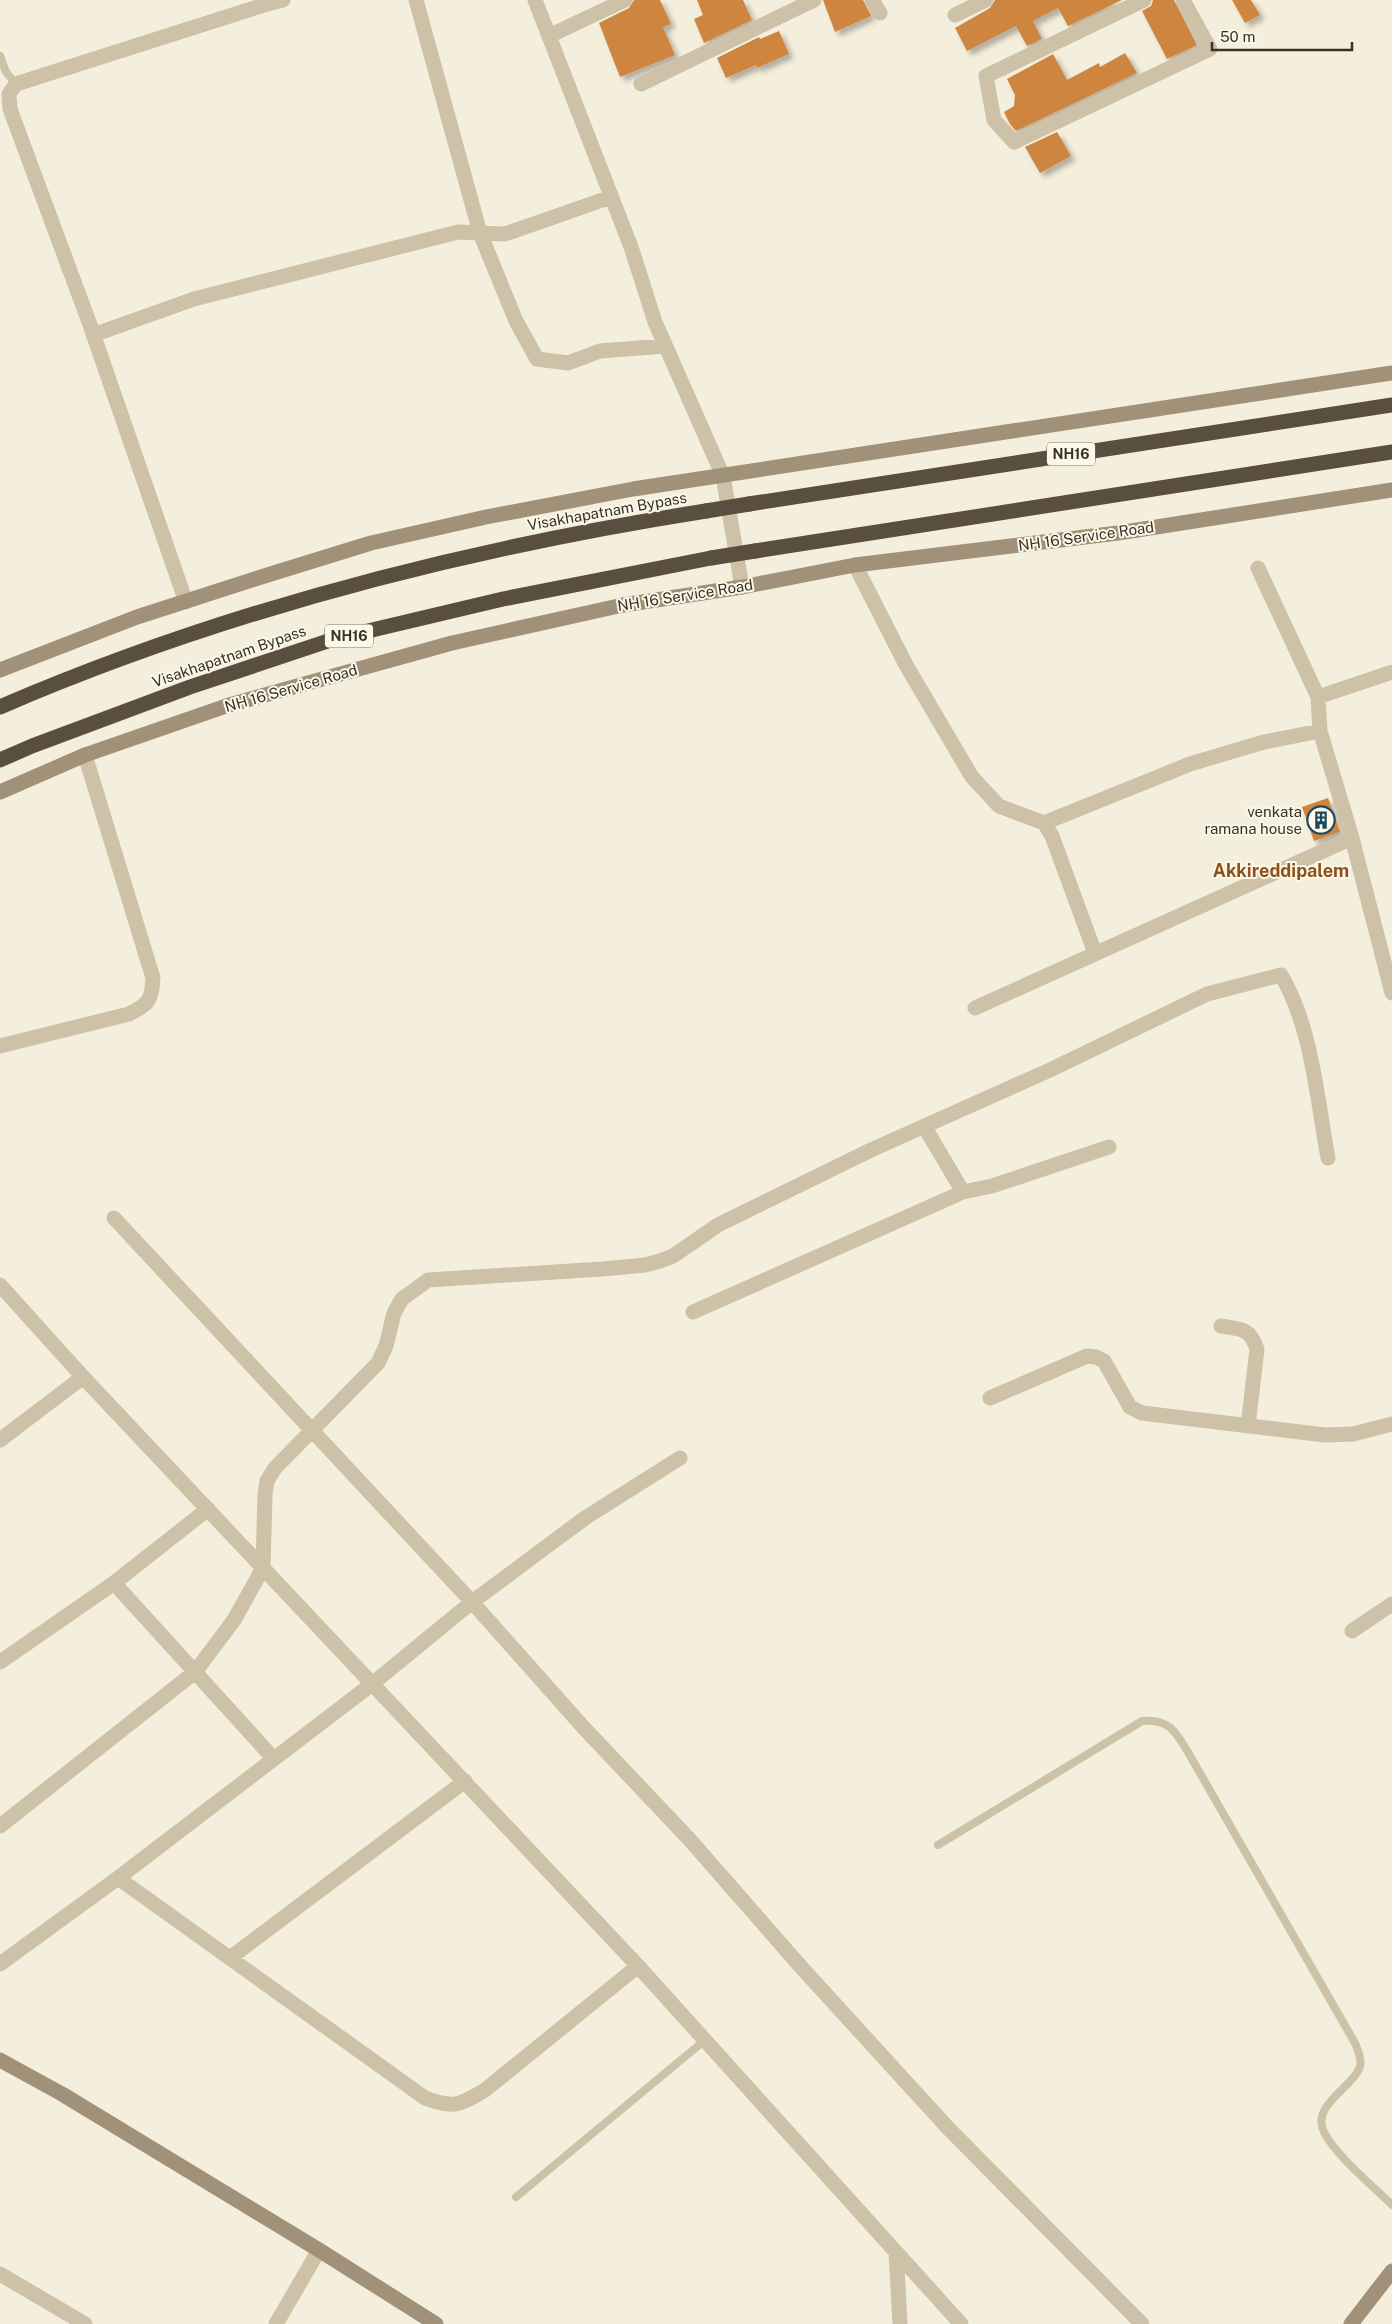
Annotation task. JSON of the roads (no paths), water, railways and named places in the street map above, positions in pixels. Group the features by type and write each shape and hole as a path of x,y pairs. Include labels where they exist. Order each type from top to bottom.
{"highway":[{"name":"Visakhapatnam Bypass","path":"0,707 184,636 327,593 463,556 637,522 1392,405"},
{"name":"Visakhapatnam Bypass","path":"0,760 32,746 190,687 334,639 503,599 711,558 1392,452"}],"street":[{"path":"186,602 93,335 10,109 9,94 16,84 267,2 283,0"},
{"path":"416,0 480,233 516,321 536,360 568,363 600,351 666,346"},
{"path":"535,0 630,247 655,322 723,476 742,586"},
{"path":"548,36 625,0"},
{"path":"641,84 814,0"},
{"path":"955,15 986,0"},
{"path":"1144,0 986,76 994,120 1014,142 1210,49 1183,0"},
{"path":"93,335 194,299 458,232 505,234 611,197"},
{"path":"0,670 137,617 371,543 486,517 633,489 1392,373"},
{"name":"NH 16 Service Road","path":"0,792 85,755 229,705 452,643 623,605 855,565 1118,533 1392,490"},
{"path":"855,565 906,665 972,777 999,806 1044,823 1052,836 1095,954"},
{"path":"1258,568 1318,697 1320,731 1352,838 1392,994"},
{"path":"1318,697 1392,672"},
{"path":"1044,823 1190,764 1264,742 1320,731"},
{"path":"0,1046 129,1014 144,1007 152,996 154,978 85,755"},
{"path":"975,1008 1352,838"},
{"path":"0,1826 195,1672 234,1620 263,1568 267,1481 275,1468 311,1429 378,1363 386,1346 394,1313 402,1298 428,1280 602,1269 645,1265 660,1261 673,1256 718,1225 871,1150 1050,1070 1207,994 1281,975 1292,994 1305,1034 1328,1158"},
{"path":"924,1126 962,1192"},
{"path":"693,1312 962,1192 992,1186 1109,1147"},
{"path":"114,1218 472,1602 584,1728 690,1840 801,1967 942,2121 1142,2324"},
{"path":"0,1285 84,1377 638,1966 961,2324"},
{"path":"1221,1326 1246,1330 1254,1338 1257,1349 1248,1426"},
{"path":"990,1398 1087,1356 1096,1357 1104,1361 1130,1407 1142,1412 1325,1435 1354,1434 1392,1424"},
{"path":"0,1440 84,1377"},
{"path":"0,1964 118,1878 372,1684 472,1602 585,1518 680,1458"},
{"path":"0,1662 114,1583 208,1509"},
{"path":"114,1583 274,1759"},
{"path":"1352,1631 1392,1604"},
{"path":"230,1958 464,1782"},
{"path":"118,1878 426,2098 445,2106 464,2103 486,2090 638,1966"},
{"path":"0,2060 62,2094 319,2250 436,2324"},
{"path":"276,2324 319,2250"},
{"path":"896,2252 900,2324"},
{"path":"1351,2324 1392,2271"},
{"path":"0,2274 85,2324"}],"lane":[{"path":"0,56 6,72 16,84"},
{"path":"938,1845 1142,1721 1156,1719 1169,1726 1189,1754 1355,2043 1360,2058 1360,2068 1326,2108 1321,2118 1324,2131 1335,2148 1392,2205"},
{"path":"516,2197 705,2040"}],"place":[{"name":"venkata ramana house","path":"1321,820"}],"district":[{"name":"Akkireddipalem","path":"1281,870"}]}
